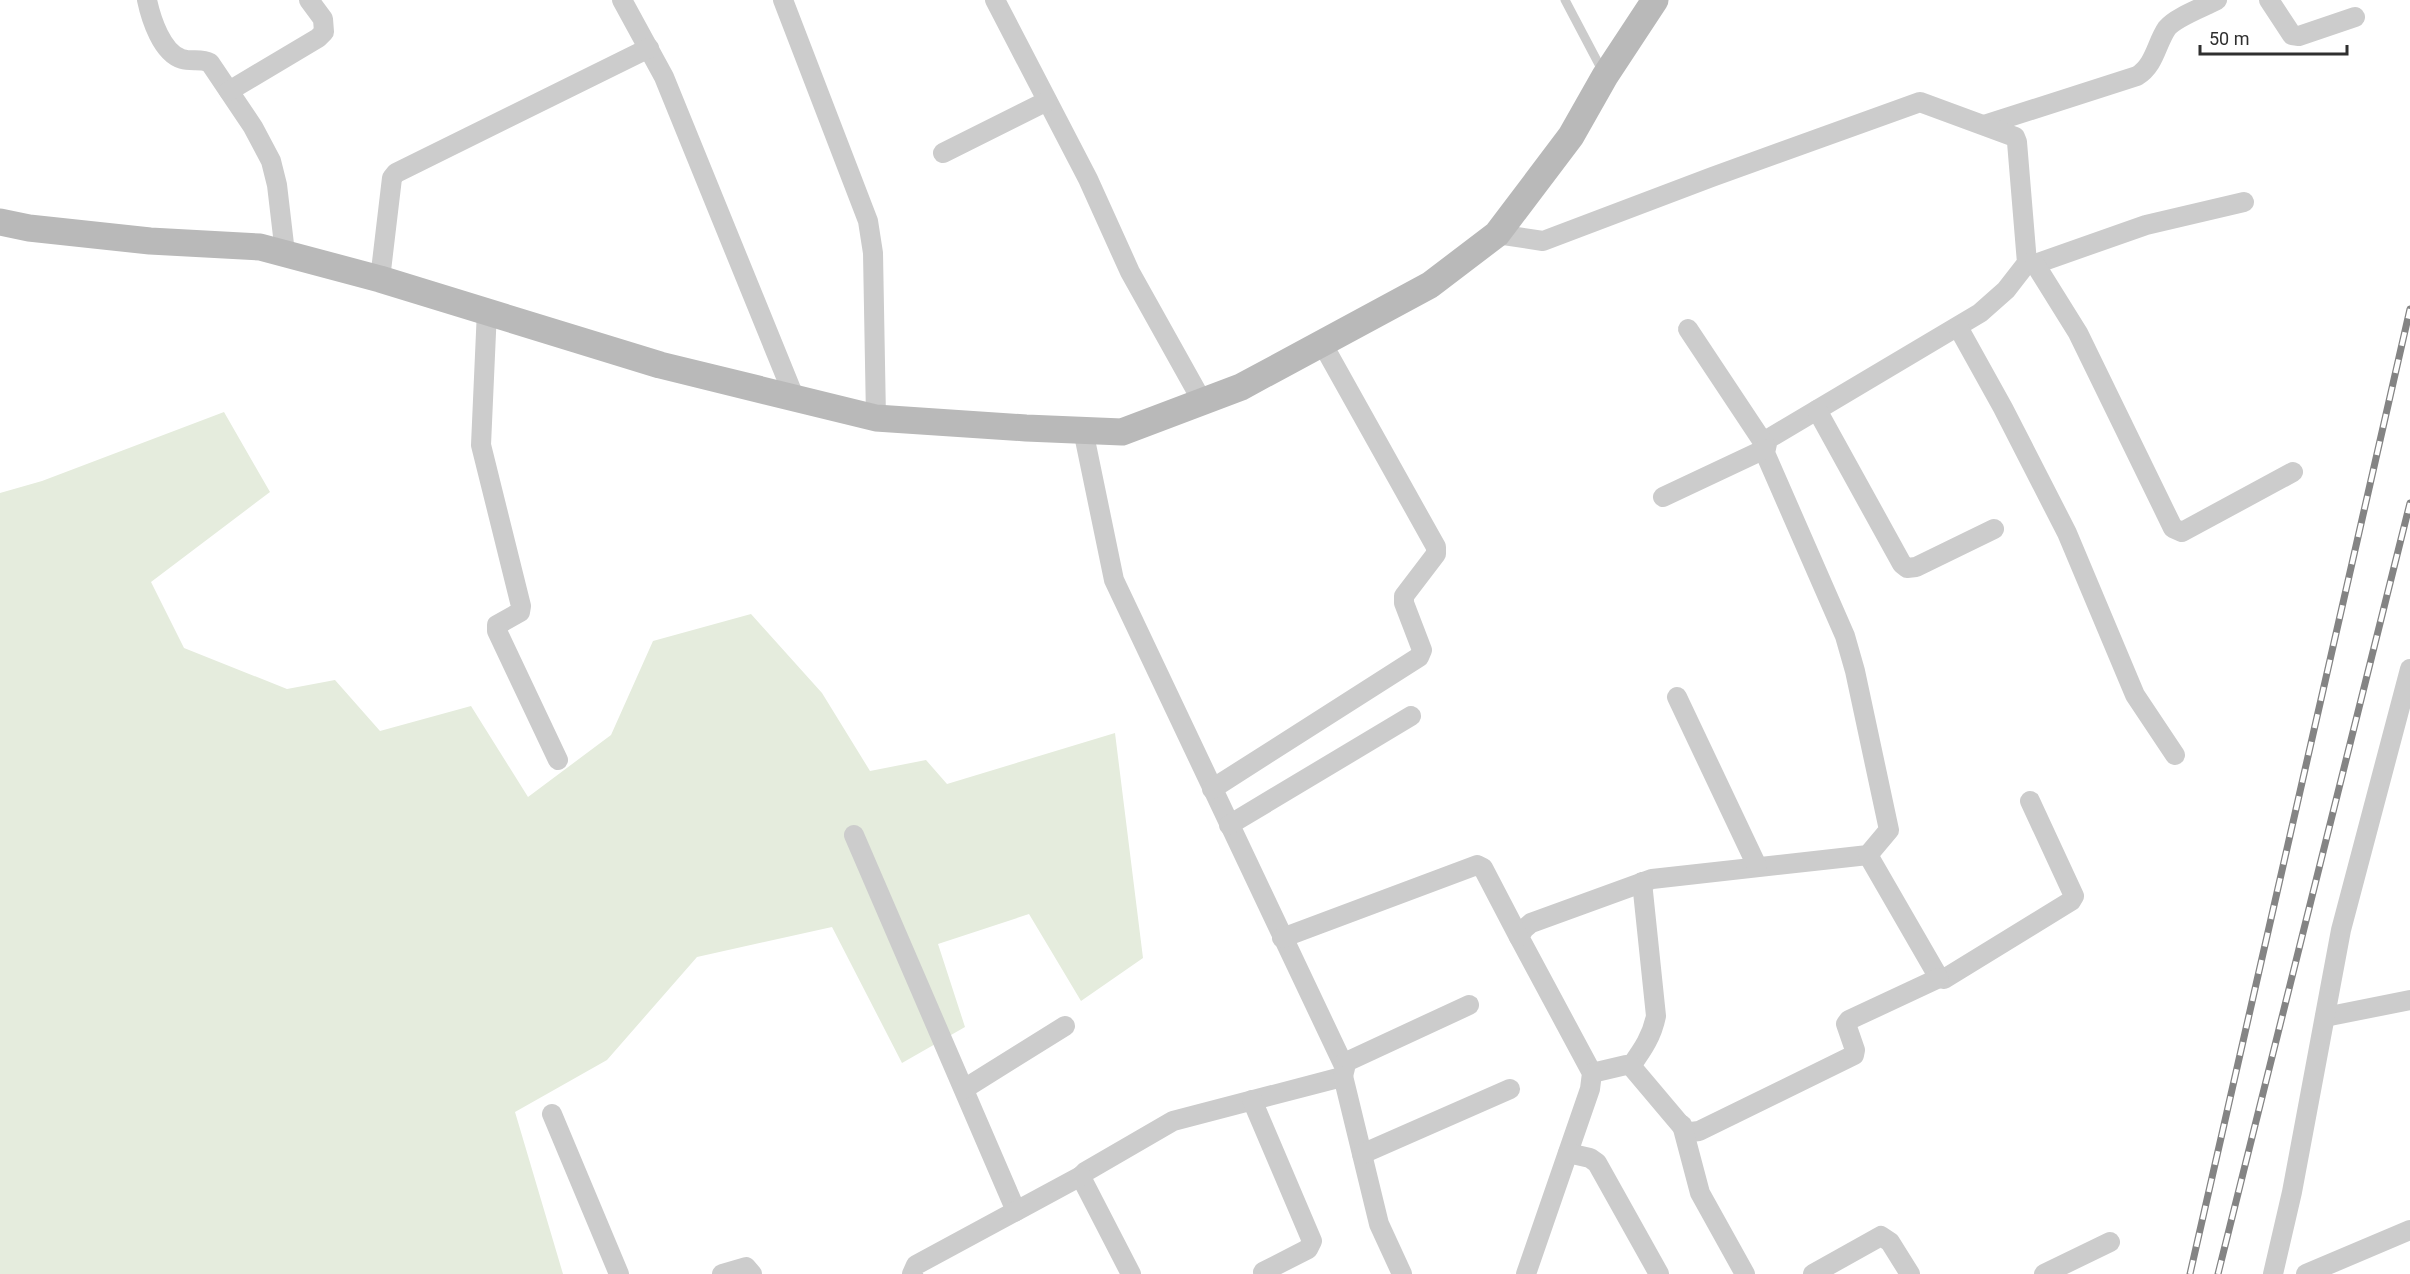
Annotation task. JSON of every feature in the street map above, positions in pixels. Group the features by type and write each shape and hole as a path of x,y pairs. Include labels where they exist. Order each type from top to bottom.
{"street":[{"path":"147,0 156,26 169,50 180,59 204,60 210,63 253,127 271,161 277,185 285,253"},
{"path":"229,91 318,38 324,32 323,19 309,0"},
{"path":"622,0 664,77 795,399"},
{"path":"783,0 868,221 873,253 876,418"},
{"path":"995,0 1088,179 1130,272 1202,401"},
{"path":"0,222 28,228 150,241 260,247 487,310 660,365 876,418 1122,432 1241,387 1430,285 1497,234 1571,136 1605,76 1655,0"},
{"path":"1984,125 2137,76 2149,66 2168,27 2174,21 2217,0"},
{"path":"2268,0 2292,35 2299,36 2355,17"},
{"path":"380,279 392,178 396,173 648,48"},
{"path":"943,153 1047,101"},
{"path":"1497,234 1543,241 1913,102 1927,103 2015,137 2031,263 2078,333 2173,528 2182,532 2293,472"},
{"path":"1663,497 1765,447 1768,440 1958,327 1995,301 2031,263 2146,225 2244,201"},
{"path":"487,310 481,445 520,606 520,612 497,625 497,631 558,760"},
{"path":"1958,327 2003,408 2067,533 2134,695 2175,755"},
{"path":"1519,937 1531,923 1652,879 1757,866 1814,863 1868,855 1889,830 1855,670 1845,636 1765,447 1688,329"},
{"path":"1212,789 1419,657 1422,650 1404,603 1404,596 1436,554 1436,547 1322,343"},
{"path":"1817,411 1902,564 1907,568 1916,567 1994,529"},
{"path":"1083,430 1114,580 1344,1069 1379,1224 1402,1274"},
{"path":"2273,1274 2292,1192 2341,930 2408,684"},
{"path":"1677,697 1757,866"},
{"path":"1229,825 1411,716"},
{"path":"1592,1073 1626,1065 1631,1066 1690,1132 1699,1131 1850,1058 1855,1050 1846,1024 1849,1020 1939,978 1944,980 2071,901 2074,896 2030,801"},
{"path":"854,835 1016,1211"},
{"path":"1868,855 1939,978"},
{"path":"1282,938 1477,865 1484,868 1592,1073 1590,1089 1526,1274"},
{"path":"1631,1066 1647,1044 1656,1016 1642,882"},
{"path":"2325,1017 2410,1000"},
{"path":"912,1274 916,1264 1081,1176 1173,1121 1252,1100 1344,1069 1469,1005"},
{"path":"964,1089 1065,1026"},
{"path":"1362,1154 1510,1089"},
{"path":"1252,1100 1312,1241 1308,1249 1263,1272"},
{"path":"552,1114 619,1274"},
{"path":"1682,1125 1700,1193 1745,1274"},
{"path":"1569,1152 1590,1158 1597,1163 1659,1274"},
{"path":"1081,1176 1131,1274"},
{"path":"2306,1274 2410,1230"},
{"path":"1813,1274 1881,1236 1890,1242 1910,1274"},
{"path":"2044,1274 2110,1242"},
{"path":"722,1274 746,1267 752,1274"}],"lane":[{"path":"1565,0 1605,76"}],"green space":[{"path":"224,412 270,492 151,582 184,648 287,689 335,680 380,731 471,706 528,797 611,735 653,641 751,614 822,693 870,771 926,760 947,784 1115,733 1143,958 1081,1001 1029,914 938,944 965,1027 902,1063 832,927 697,957 607,1060 515,1112 563,1274 0,1274 0,493 42,481"}],"railway":[{"path":"2190,1274 2410,309"},
{"path":"2218,1274 2410,503"}]}
